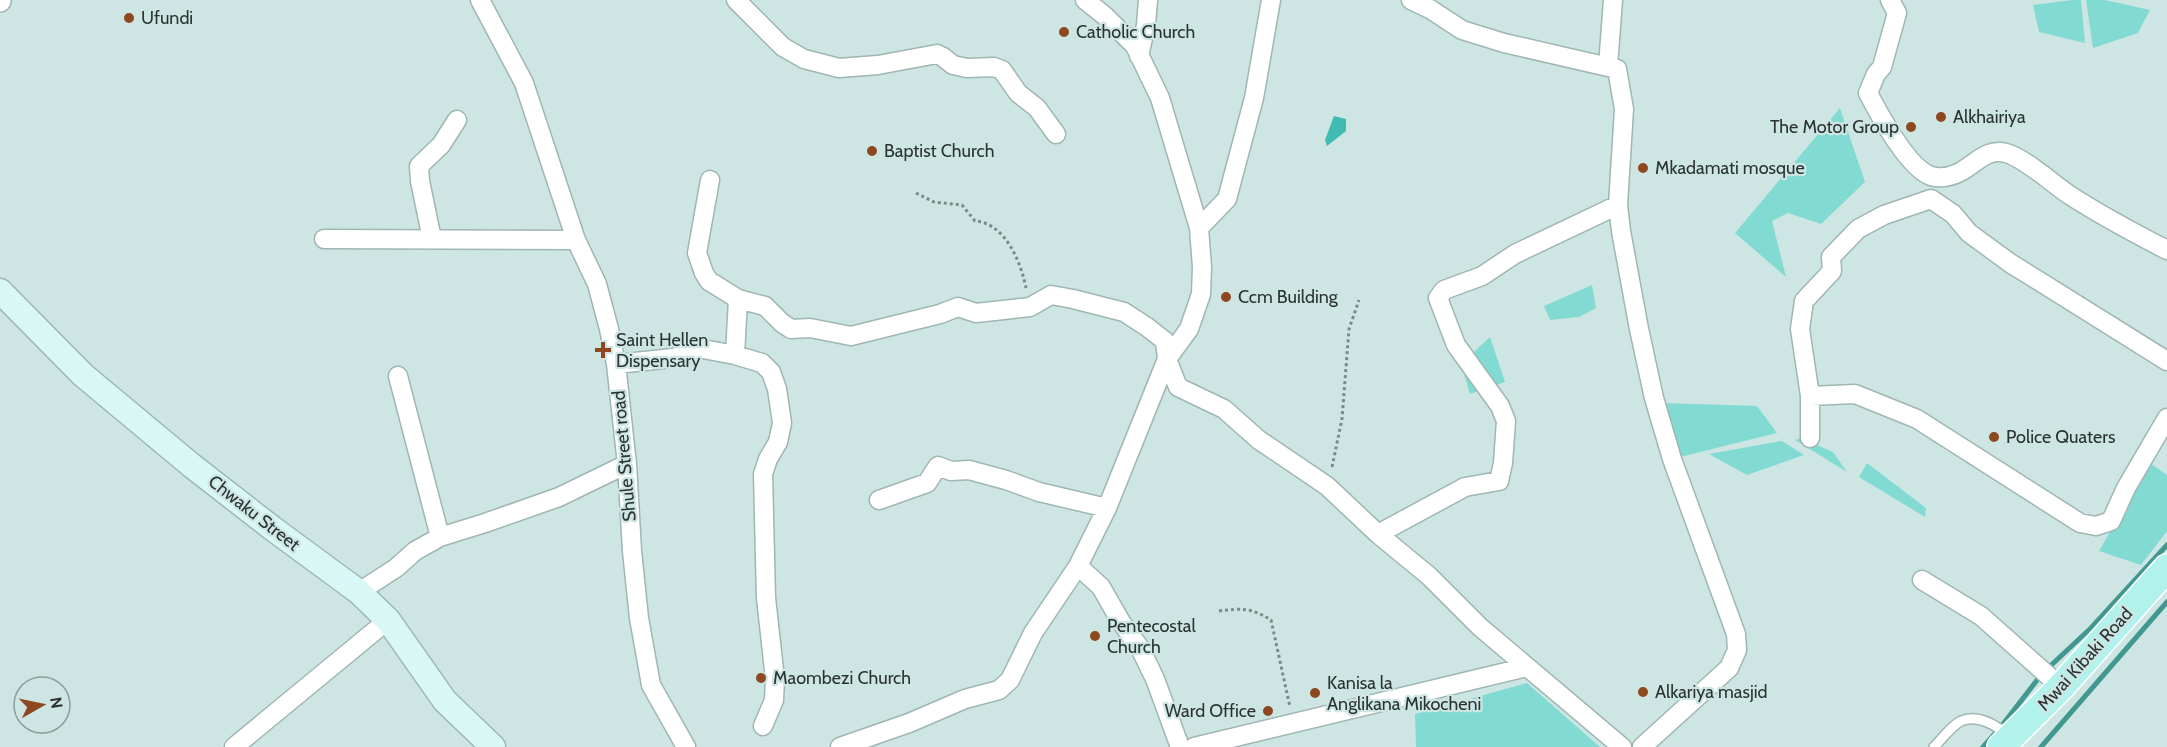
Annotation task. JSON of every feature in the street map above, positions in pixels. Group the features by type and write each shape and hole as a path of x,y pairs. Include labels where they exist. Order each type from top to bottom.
{"main road":[{"name":"Chwaku Street","path":"0,291 83,375 200,472 359,592 388,620 445,701 493,747"},
{"name":"Mwai Kibaki Road","path":"2005,743 2061,687 2167,568"}],"street":[{"name":"Shule Street road","path":"480,0 524,82 576,240 597,284 616,364 627,464 635,585 651,685 686,747"},
{"path":"736,0 783,47 811,60 838,68 878,65 937,54 959,66 994,67 1002,70 1018,93 1037,108 1056,134"},
{"path":"840,747 909,723 965,699 999,690 1010,680 1033,633 1078,566 1107,508 1167,358 1189,329 1201,294 1199,228 1160,98 1135,46 1085,0"},
{"path":"1139,56 1146,26 1148,0"},
{"path":"1199,228 1227,199 1254,98 1271,0"},
{"path":"1411,0 1430,9 1461,30 1504,43 1617,69 1624,109 1618,205 1631,287 1654,398 1672,459 1736,634 1737,650 1729,668 1642,747"},
{"path":"1608,66 1613,0"},
{"path":"1890,0 1897,13 1882,67 1876,74 1868,93 1894,138 1918,166 1930,176 1946,178 1994,151 2007,153 2116,224 2167,250"},
{"path":"432,239 419,166 441,145 457,120"},
{"path":"710,180 697,252 708,281 738,299 765,306 791,329 810,328 851,336 940,314 958,307 976,314 1030,307 1051,295 1124,312 1165,341 1167,358 1178,387 1224,410 1259,440 1327,486 1378,534 1429,576 1480,627 1622,747"},
{"path":"1810,438 1810,396 1800,329 1804,301 1832,271 1831,257 1858,230 1884,215 1931,199 1953,214 1969,233 2010,263 2167,361"},
{"path":"1378,534 1465,487 1499,482 1503,463 1506,421 1500,406 1456,345 1438,298 1440,295 1444,290 1482,276 1515,254 1618,205"},
{"path":"324,239 576,240"},
{"path":"735,355 738,299"},
{"path":"616,364 673,358 703,349 762,363 771,372 781,407 782,423 778,442 768,459 764,474 766,598 775,679 774,700 763,726"},
{"path":"398,376 440,537"},
{"path":"1810,396 1855,394 1917,418 2080,523 2096,526 2111,521 2126,488 2167,418"},
{"path":"359,592 396,568 415,551 440,537 559,497 627,464"},
{"path":"879,500 927,483 938,466 951,471 969,470 1039,492 1107,508"},
{"path":"1078,566 1101,587 1121,622 1140,648 1155,679 1180,747"},
{"path":"1922,580 1981,615 2061,687"},
{"path":"234,747 388,620"},
{"path":"1194,747 1527,667"}],"lane":[{"path":"1934,747 1960,722 1968,719 1981,720 2000,728 2005,743"}],"path":[{"path":"916,194 934,202 963,205 975,221 985,222 1001,234 1020,264 1030,307"},
{"path":"1327,486 1342,419 1348,328 1359,300"},
{"path":"1219,611 1237,609 1256,611 1271,620 1293,724"}],"shaded area":[{"path":"2081,0 2085,43 2039,32 2033,5"},
{"path":"2086,0 2105,0 2150,10 2138,33 2093,48"},
{"path":"1840,108 1865,182 1821,224 1788,213 1772,221 1786,277 1735,233"},
{"path":"1334,116 1346,119 1346,131 1327,146 1325,140"},
{"path":"1592,285 1596,308 1579,317 1550,320 1544,306"},
{"path":"1490,337 1505,382 1470,394 1461,364"},
{"path":"1664,403 1757,406 1777,433 1672,459"},
{"path":"1801,438 1833,452 1847,472 1795,440"},
{"path":"1782,441 1804,455 1747,475 1709,454"},
{"path":"1867,463 1926,508 1925,517 1859,477"},
{"path":"2150,463 2167,475 2167,531 2141,565 2099,551"},
{"path":"1527,683 1600,747 1416,747 1415,714"}],"waterway":[{"path":"2047,669 2091,628 2167,545"},
{"path":"2041,747 2167,602"},
{"path":"1983,747 2041,675"}],"place":[{"name":"Ufundi","path":"129,18"},
{"name":"Catholic Church","path":"1064,32"},
{"name":"Alkhairiya","path":"1941,117"},
{"name":"The Motor Group","path":"1911,127"},
{"name":"Baptist Church","path":"872,151"},
{"name":"Mkadamati mosque","path":"1643,168"},
{"name":"Ccm Building","path":"1226,297"},
{"name":"Saint Hellen Dispensary","path":"603,350"},
{"name":"Police Quaters","path":"1994,437"},
{"name":"Pentecostal Church","path":"1095,636"},
{"name":"Maombezi Church","path":"761,678"},
{"name":"Alkariya masjid","path":"1643,692"},
{"name":"Kanisa la Anglikana Mikocheni","path":"1315,693"},
{"name":"Ward Office","path":"1268,711"}]}
